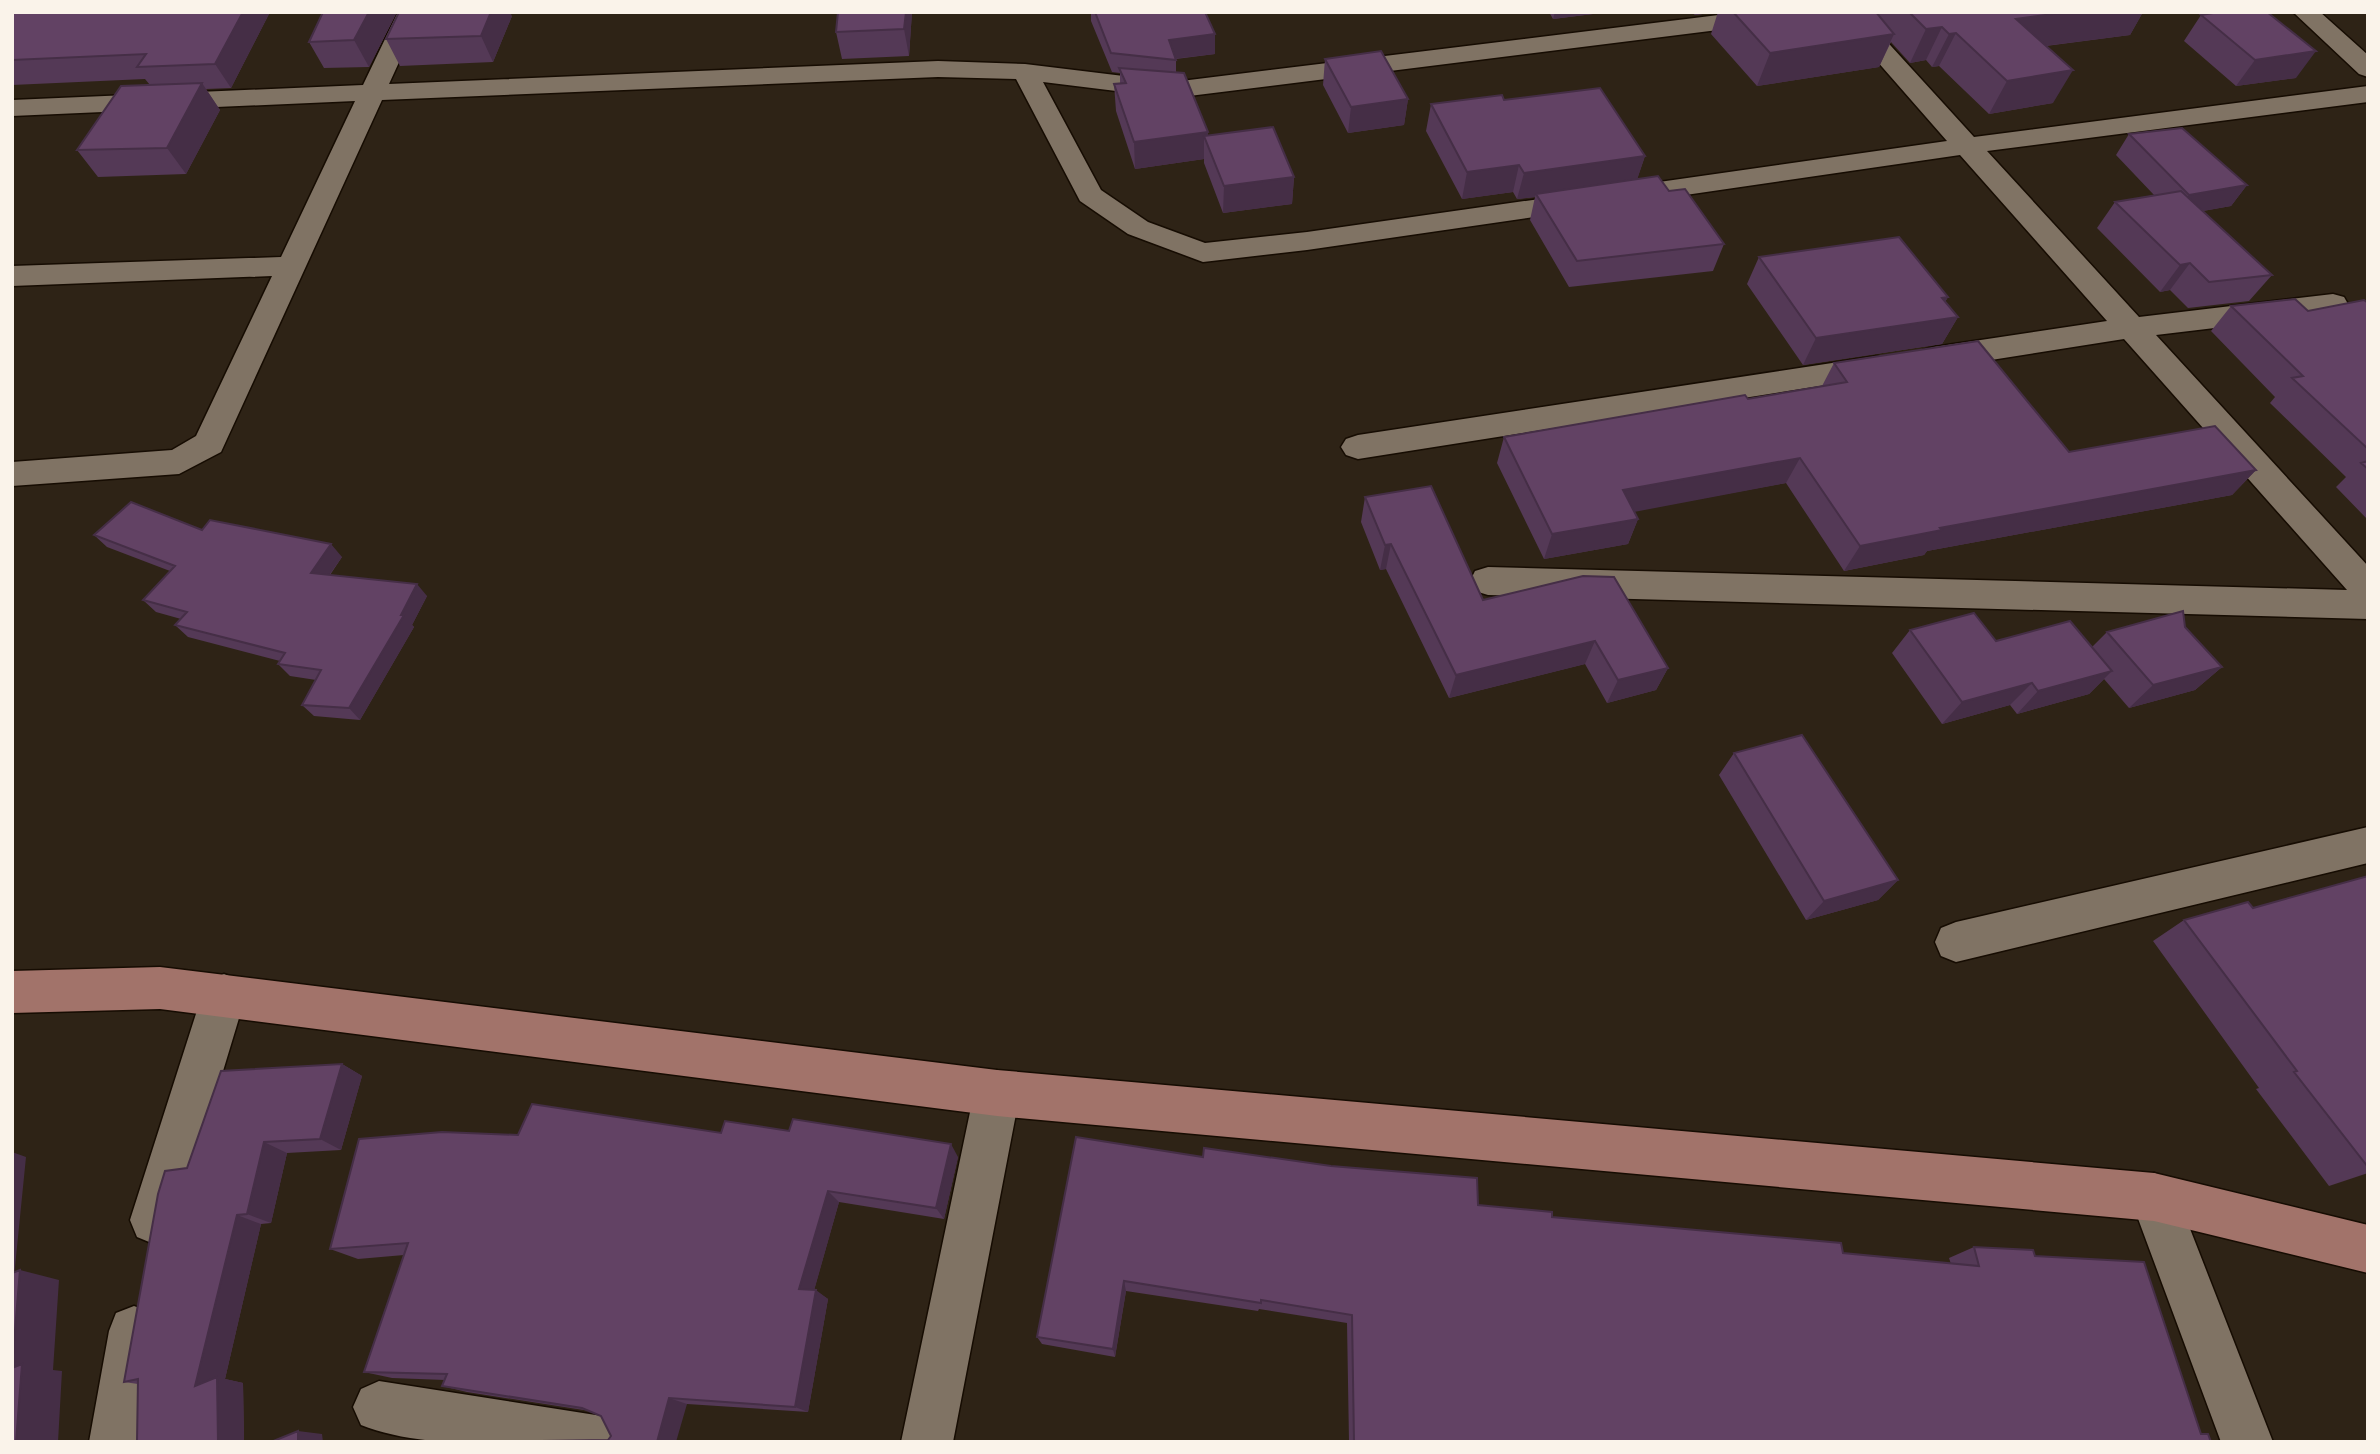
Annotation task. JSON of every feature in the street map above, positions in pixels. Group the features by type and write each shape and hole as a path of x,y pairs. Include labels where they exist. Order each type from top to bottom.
{"main road":[{"path":"12,992 160,988 997,1093 2154,1197 2368,1249"}],"street":[{"path":"12,474 179,462 208,444 410,12"},
{"path":"12,108 938,69 1025,72 1173,90 1806,12"},
{"path":"1846,12 2368,590"},
{"path":"2305,12 2368,69"},
{"path":"1025,72 1090,195 1138,228 1203,253 1307,241 1966,146 2368,94"},
{"path":"12,276 292,266"},
{"path":"1358,447 2130,328 2333,304"},
{"path":"1488,581 2368,605"},
{"path":"1956,942 2368,845"},
{"path":"115,1442 157,1203 224,995"},
{"path":"927,1442 997,1093"},
{"path":"2154,1197 2246,1442"},
{"path":"379,1407 602,1442"}],"building":[{"path":"243,12 215,64 137,67 146,54 12,60 12,13"},
{"path":"323,12 369,12 354,40 309,42"},
{"path":"399,12 491,12 481,36 386,39"},
{"path":"838,12 906,12 904,29 836,32"},
{"path":"1095,12 1205,12 1215,34 1169,40 1176,60 1111,53"},
{"path":"1733,12 1876,12 1894,34 1770,53"},
{"path":"1909,12 2068,12 2016,19 2073,70 2007,81 1956,33 1949,34 1942,27 1926,29"},
{"path":"2219,12 2267,12 2316,51 2255,60 2201,15"},
{"path":"1381,51 1408,99 1351,107 1325,59"},
{"path":"1119,68 1184,73 1208,132 1134,142 1114,84 1126,83"},
{"path":"202,83 167,148 77,150 121,86"},
{"path":"1600,88 1645,156 1524,173 1519,165 1467,172 1431,104 1502,95 1504,100"},
{"path":"1273,127 1294,177 1224,186 1204,136"},
{"path":"2182,128 2247,185 2189,195 2129,134"},
{"path":"1658,176 1669,191 1685,189 1724,244 1577,261 1536,194"},
{"path":"2181,191 2272,275 2209,282 2190,263 2180,265 2115,202"},
{"path":"1899,237 1948,297 1942,298 1958,317 1816,338 1759,257"},
{"path":"2295,299 2308,311 2364,300 2368,303 2368,449 2292,378 2303,376 2231,306"},
{"path":"1978,341 2069,452 2215,426 2256,470 1940,528 1942,530 1860,546 1800,458 1623,490 1638,519 1552,534 1504,437 1745,395 1748,399 1847,382 1834,363"},
{"path":"1431,486 1483,600 1583,576 1614,577 1668,668 1618,680 1595,641 1456,675 1391,544 1385,545 1365,497"},
{"path":"131,502 202,530 210,520 331,544 311,573 417,584 401,615 404,615 349,708 302,705 321,670 278,664 285,653 175,625 187,612 143,600 175,566 94,535"},
{"path":"2183,611 2185,627 2222,667 2153,685 2107,632"},
{"path":"1974,613 1996,641 2070,621 2112,671 2038,691 2032,683 1962,702 1910,630"},
{"path":"1802,735 1898,880 1824,901 1734,753"},
{"path":"2368,876 2368,1167 2294,1072 2297,1071 2184,920 2248,902 2253,908"},
{"path":"342,1064 320,1139 264,1142 247,1214 237,1215 195,1386 217,1377 218,1442 137,1442 138,1379 124,1382 158,1194 165,1171 187,1168 221,1071"},
{"path":"532,1104 721,1133 725,1121 789,1131 793,1119 951,1144 936,1208 828,1191 799,1289 816,1290 795,1407 669,1398 657,1442 472,1442 608,1440 611,1436 601,1416 582,1408 442,1386 447,1374 364,1372 408,1243 330,1249 359,1139 442,1132 518,1135"},
{"path":"1076,1137 1203,1157 1204,1148 1331,1166 1477,1178 1478,1205 1552,1212 1552,1217 1841,1243 1843,1253 1979,1266 1974,1247 2033,1250 2035,1256 2144,1262 2201,1434 2208,1434 2211,1442 1354,1442 1352,1315 1124,1281 1113,1349 1037,1337"},
{"path":"20,1270 12,1366 12,1273"},
{"path":"22,1364 16,1442 12,1442 12,1368"},
{"path":"298,1431 298,1442 271,1442"}]}
